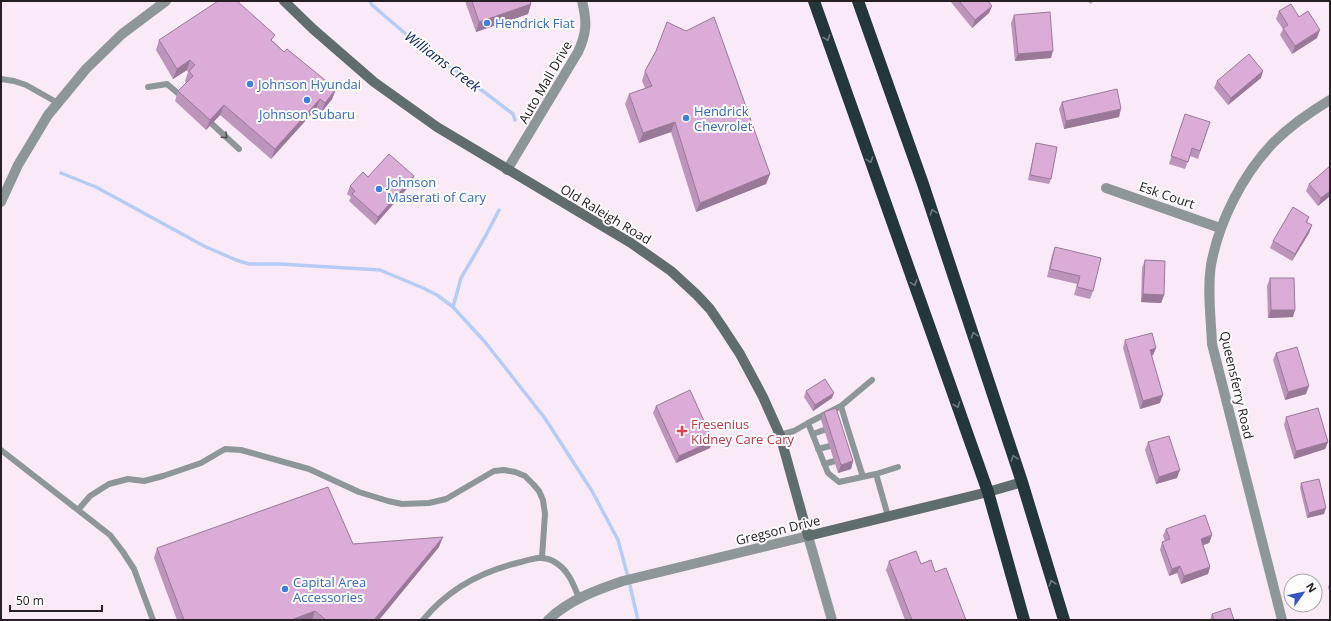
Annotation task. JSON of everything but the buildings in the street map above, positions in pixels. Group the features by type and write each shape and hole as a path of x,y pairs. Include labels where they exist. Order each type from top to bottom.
{"highway":[{"path":"814,1 988,492 1024,620"},
{"path":"858,1 923,184 1022,482 1064,620"}],"street":[{"path":"1,202 33,137 48,115 86,68 122,34 166,1"},
{"name":"Old Raleigh Road","path":"284,1 313,30 374,82 437,127 631,243 684,282 710,310 740,354 763,397 780,434 808,536"},
{"name":"Auto Mall Drive","path":"507,170 583,43 586,17 582,1"},
{"name":"Queensferry Road","path":"1282,620 1212,344 1210,308 1211,266 1220,228 1244,181 1259,159 1275,141 1292,126 1330,100"},
{"name":"Esk Court","path":"1106,188 1220,228"},
{"name":"Gregson Drive","path":"548,620 580,598 602,588 624,581 988,492 1022,482"},
{"path":"808,536 832,620"}],"lane":[{"path":"1,79 26,85 58,103"},
{"path":"148,87 167,84 180,95"},
{"path":"212,124 239,148"},
{"path":"780,434 794,430 841,406 872,380"},
{"path":"841,406 843,424 853,455 863,476"},
{"path":"808,423 828,473 839,482 876,474 898,466"},
{"path":"813,434 824,430"},
{"path":"818,450 830,446"},
{"path":"78,510 90,496 109,484 128,479 144,481 163,476 201,463 225,449 241,450 309,469 359,492 402,504 428,503 446,499 494,471 504,470 525,476 539,491 543,500 545,514 542,557"},
{"path":"1,450 110,535 134,569 154,620"},
{"path":"824,464 835,461"},
{"path":"876,474 888,516"},
{"path":"423,620 432,608 450,593 473,578 502,567 542,557 553,561 563,568 570,577 580,598"}],"waterway":[{"name":"Williams Creek","path":"370,1 372,5 421,47 462,75 513,114 515,120"},
{"path":"61,173 96,187 204,246 236,260 249,264 280,264 380,270 437,295 453,307 485,342 544,417 592,491 618,540 638,620"},
{"name":"Williams Creek","path":"453,307 461,278 499,210"}],"place":[{"name":"Hendrick Fiat","path":"487,23"},
{"name":"Johnson Hyundai","path":"250,84"},
{"name":"Johnson Subaru","path":"307,100"},
{"name":"Hendrick Chevrolet","path":"686,118"},
{"name":"Johnson Maserati of Cary","path":"379,189"},
{"name":"Fresenius Kidney Care Cary","path":"682,431"},
{"name":"Capital Area Accessories","path":"285,589"}]}
